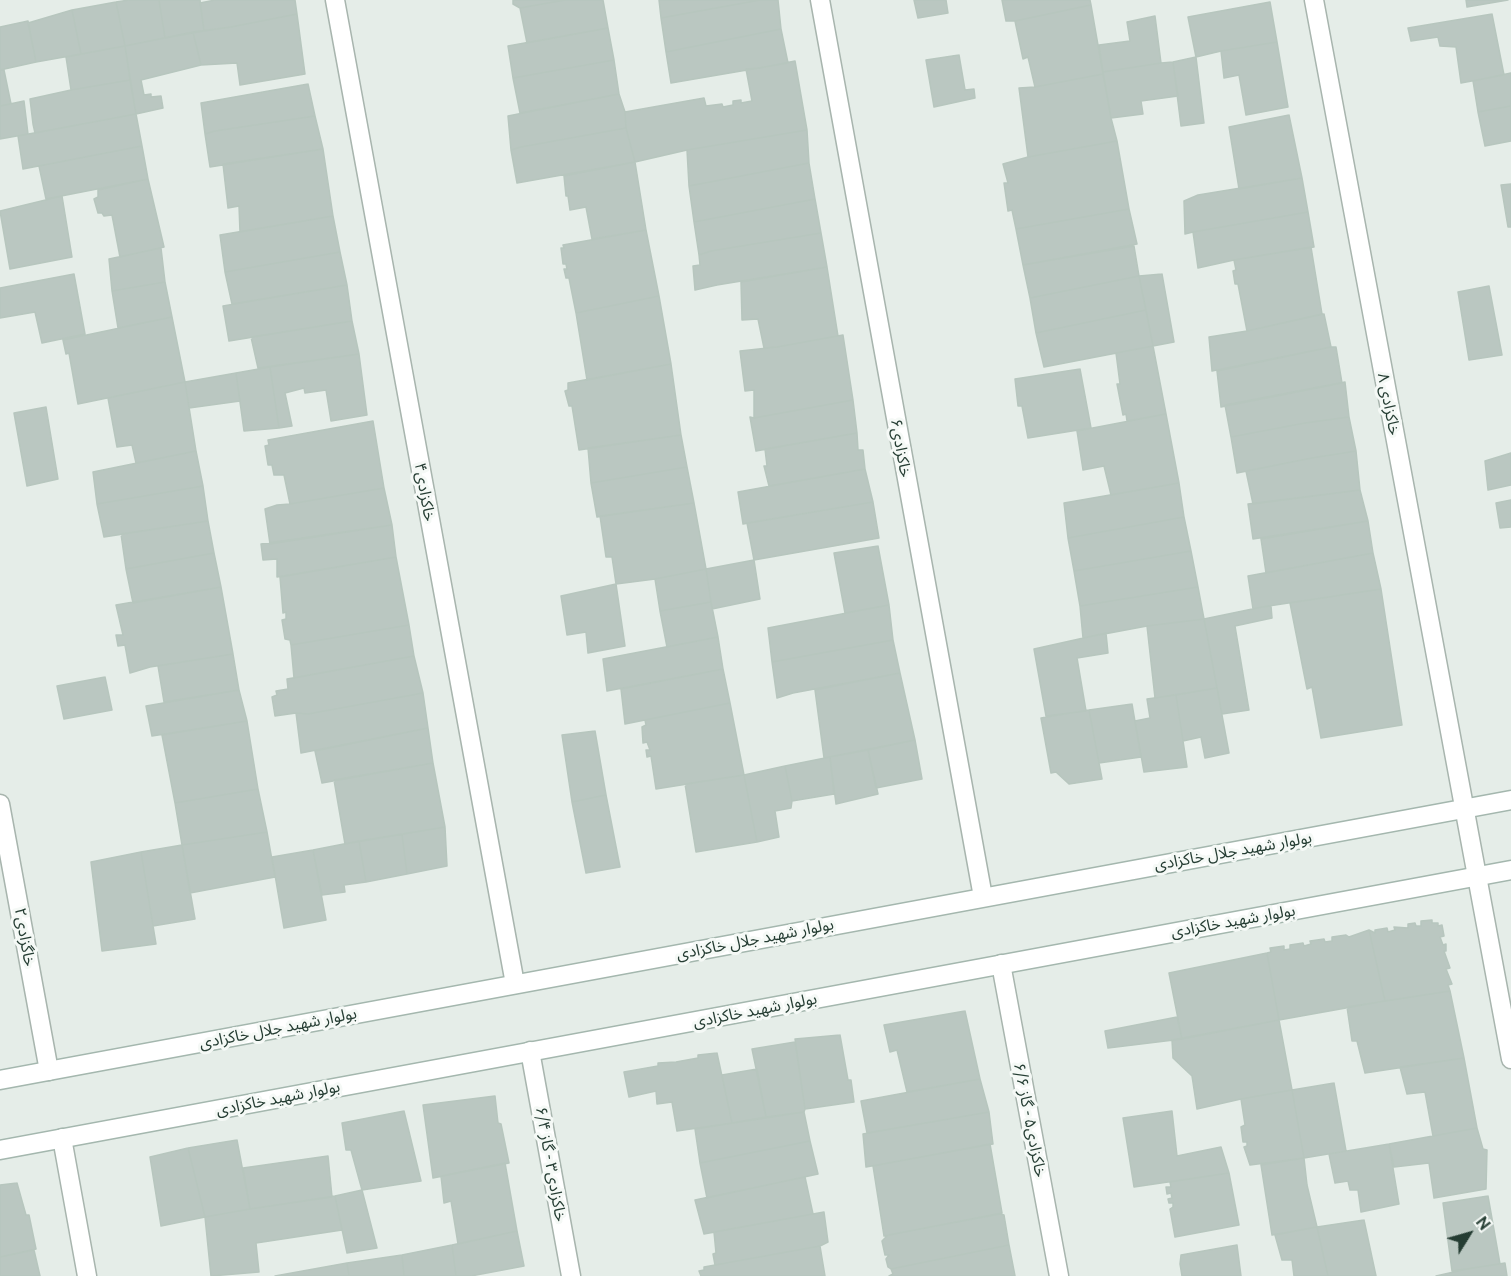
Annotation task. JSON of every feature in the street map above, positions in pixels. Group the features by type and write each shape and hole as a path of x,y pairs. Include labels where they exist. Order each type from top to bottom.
{"street":[{"name":"خاکزادی۴","path":"335,0 515,984"},
{"name":"خاکزادی۶","path":"820,0 983,897"},
{"name":"خاکزادی ۸","path":"1314,0 1511,1059"},
{"name":"بولوار شهید جلال خاکزادی","path":"0,1080 1511,800"},
{"name":"خاگزادی۲","path":"0,804 49,1071"},
{"name":"بولوار شهید خاکزادی","path":"0,1150 1511,870"},
{"name":"خاکزادی۵ - گاز ۶/۶","path":"1001,964 1059,1276"},
{"name":"خاکزادی۳ - گاز ۶/۴","path":"530,1051 571,1276"},
{"path":"62,1138 87,1276"}],"building":[{"path":"159,0 165,38 125,46 116,2"},
{"path":"159,0 200,0 204,31 165,38"},
{"path":"215,0 295,0 297,14 204,31 200,3"},
{"path":"513,0 565,0 520,8 513,4"},
{"path":"565,0 603,0 608,28 527,43 520,8"},
{"path":"659,0 760,0 661,18"},
{"path":"760,0 778,0 781,29 666,52 661,18"},
{"path":"914,0 946,0 948,13 918,18"},
{"path":"1002,0 1090,0 1091,5 1006,21"},
{"path":"1466,0 1508,0 1467,7"},
{"path":"116,2 125,46 81,54 72,10"},
{"path":"1270,2 1277,42 1196,57 1188,17"},
{"path":"1091,5 1103,74 1035,87 1028,57 1023,59 1015,21"},
{"path":"72,10 81,54 36,62 28,23"},
{"path":"297,14 305,74 240,85 237,63 201,65 193,32"},
{"path":"1492,14 1504,75 1461,83 1456,47 1440,46 1438,37 1411,41 1408,28"},
{"path":"1155,16 1161,63 1103,72 1099,45 1130,41 1127,22"},
{"path":"28,21 36,62 0,70 0,27"},
{"path":"608,28 614,60 513,78 508,46"},
{"path":"781,29 788,63 671,83 666,52"},
{"path":"193,32 201,65 141,80 144,95 161,96 163,108 136,114 125,46"},
{"path":"1277,42 1288,107 1246,115 1239,75 1224,78 1221,51"},
{"path":"125,46 130,80 71,90 66,57"},
{"path":"959,55 965,90 974,89 975,98 934,107 926,60"},
{"path":"1196,57 1204,123 1181,126 1173,62"},
{"path":"614,60 619,94 520,113 513,78"},
{"path":"795,61 807,130 687,150 635,162 626,128 625,112 704,98 706,106 722,104 723,107 733,105 733,101 741,100 741,103 752,101 746,69"},
{"path":"1173,62 1178,96 1141,101 1143,114 1111,118 1103,72"},
{"path":"0,70 4,70 11,104 0,106"},
{"path":"1511,73 1511,106 1478,112 1473,81"},
{"path":"1103,74 1117,141 1028,157 1019,88"},
{"path":"130,80 136,114 35,133 30,99"},
{"path":"308,84 315,116 205,134 201,103"},
{"path":"619,94 625,112 626,128 511,150 508,116"},
{"path":"24,101 28,134 0,139 0,106"},
{"path":"1511,106 1511,141 1485,146 1478,112"},
{"path":"136,114 142,146 23,169 18,136"},
{"path":"1289,115 1302,178 1239,189 1229,127"},
{"path":"315,116 323,149 210,167 205,134"},
{"path":"626,128 635,162 517,183 511,150"},
{"path":"807,130 809,163 689,186 687,150"},
{"path":"1117,141 1129,209 1016,229 1012,210 1008,211 1004,183 1008,183 1003,164 1028,157"},
{"path":"142,146 148,179 46,199 39,166"},
{"path":"323,149 333,216 240,232 239,206 228,208 223,164"},
{"path":"635,162 646,230 592,239 586,207 570,210 564,176"},
{"path":"809,163 815,199 694,222 689,186"},
{"path":"1302,178 1308,212 1185,234 1184,201 1198,195"},
{"path":"148,179 164,247 120,257 112,215 104,216 98,213 94,199 98,197 98,190"},
{"path":"1511,184 1511,227 1508,227 1501,185"},
{"path":"62,196 72,257 10,269 0,211"},
{"path":"815,199 821,233 711,251 699,255 694,222"},
{"path":"1129,209 1137,244 1023,265 1016,229"},
{"path":"1308,212 1314,247 1198,268 1193,232"},
{"path":"333,216 340,252 225,272 220,235"},
{"path":"646,230 659,296 576,313 569,278 566,278 564,269 567,269 566,264 563,264 561,248 564,248 563,245"},
{"path":"821,233 827,267 695,290 693,266 700,265 699,255 711,251"},
{"path":"1134,246 1139,276 1030,298 1023,265"},
{"path":"1311,247 1322,314 1247,331 1238,284 1235,284 1234,260"},
{"path":"161,248 165,282 112,291 109,259"},
{"path":"340,252 347,285 232,304 225,272"},
{"path":"827,267 838,336 764,348 758,319 742,320 741,282"},
{"path":"74,274 85,334 42,343 35,312 0,318 0,288"},
{"path":"1162,274 1174,342 1153,346 1139,276"},
{"path":"1139,276 1146,310 1036,333 1030,298"},
{"path":"165,282 172,317 118,328 112,291"},
{"path":"347,285 352,321 229,341 223,306"},
{"path":"1489,286 1502,355 1469,360 1458,292"},
{"path":"659,296 671,364 587,380 576,313"},
{"path":"1146,310 1153,346 1044,367 1036,333"},
{"path":"1324,314 1331,347 1212,371 1209,337"},
{"path":"172,317 185,382 78,404 69,353 66,354 63,340"},
{"path":"352,321 359,354 258,368 251,337"},
{"path":"843,335 853,400 754,418 754,390 745,391 740,351"},
{"path":"1153,346 1166,414 1127,421 1126,414 1123,415 1117,384 1120,384 1116,353"},
{"path":"1336,347 1342,383 1221,407 1217,371"},
{"path":"359,354 367,415 331,421 326,390 305,393 304,388 285,393 292,426 279,428 270,367"},
{"path":"671,364 681,435 579,450 572,406 569,406 565,391 568,390 568,383"},
{"path":"270,367 279,428 244,431 236,373"},
{"path":"1080,369 1091,428 1028,438 1022,406 1018,406 1015,379"},
{"path":"236,373 240,401 189,408 185,382"},
{"path":"185,382 196,451 136,463 132,445 117,447 108,398"},
{"path":"1345,382 1349,417 1231,437 1225,405"},
{"path":"853,400 857,433 756,451 750,417"},
{"path":"46,407 58,479 27,486 14,413"},
{"path":"1166,414 1179,483 1111,495 1104,466 1083,470 1077,431"},
{"path":"1349,417 1356,451 1237,473 1231,437"},
{"path":"373,421 384,488 290,504 284,475 274,475 272,465 268,465 265,446 269,445 268,440"},
{"path":"857,433 858,450 863,450 865,469 769,486 764,466 767,466 765,449"},
{"path":"681,435 687,467 591,483 588,448"},
{"path":"196,451 203,486 97,504 93,472"},
{"path":"1356,451 1360,490 1253,504 1246,471"},
{"path":"1511,453 1511,485 1488,490 1485,461"},
{"path":"687,467 694,503 597,517 591,483"},
{"path":"865,469 873,502 743,524 738,492"},
{"path":"1179,483 1184,517 1068,538 1064,503"},
{"path":"203,486 208,521 104,537 97,504"},
{"path":"384,488 392,525 270,544 265,509 277,505"},
{"path":"1360,490 1368,521 1253,539 1248,504"},
{"path":"1511,500 1511,527 1500,528 1496,503"},
{"path":"873,502 879,538 754,560 747,523"},
{"path":"694,503 706,569 616,584 612,557 606,557 600,516"},
{"path":"1184,517 1191,551 1074,571 1068,538"},
{"path":"208,521 214,553 126,569 121,534"},
{"path":"1368,521 1373,553 1266,573 1261,539"},
{"path":"392,525 396,557 277,577 277,559 263,560 261,544"},
{"path":"878,546 889,605 845,613 834,553"},
{"path":"1191,551 1198,587 1080,606 1074,571"},
{"path":"214,553 221,587 133,603 126,569"},
{"path":"1373,553 1381,589 1253,609 1248,576"},
{"path":"396,557 409,625 291,645 290,640 285,639 282,620 286,619 286,612 283,613 280,577"},
{"path":"754,560 760,599 712,609 706,569"},
{"path":"706,569 711,602 660,611 655,579"},
{"path":"616,584 625,646 588,653 586,632 567,635 561,596"},
{"path":"221,587 233,654 150,667 130,673 125,645 118,646 116,635 123,635 116,605"},
{"path":"1198,587 1204,619 1147,626 1083,638 1080,606"},
{"path":"1381,589 1402,725 1321,738 1312,687 1307,689 1290,603"},
{"path":"711,602 718,637 667,647 660,611"},
{"path":"889,605 893,640 772,662 768,628"},
{"path":"1271,606 1272,618 1235,626 1249,710 1222,714 1204,619"},
{"path":"1204,619 1217,688 1155,698 1147,626"},
{"path":"409,625 414,656 294,678 291,645"},
{"path":"1106,633 1108,653 1077,658 1086,711 1046,716 1034,649"},
{"path":"718,637 723,669 607,691 603,659"},
{"path":"893,640 900,673 777,698 772,662"},
{"path":"233,654 239,690 164,702 158,666"},
{"path":"414,656 423,693 308,714 275,716 272,697 277,695 276,691 288,689 287,679"},
{"path":"723,669 730,703 625,724 621,689"},
{"path":"900,673 915,740 824,758 815,690"},
{"path":"105,677 112,710 64,719 57,686"},
{"path":"1217,688 1229,753 1205,758 1201,737 1183,741 1176,695"},
{"path":"239,690 247,721 152,736 146,706"},
{"path":"423,693 428,728 301,753 296,713 308,714"},
{"path":"1176,695 1187,767 1144,772 1135,721 1150,718 1147,699"},
{"path":"730,703 744,775 656,789 651,756 647,757 646,750 650,750 647,742 643,743 642,727 646,725 645,720"},
{"path":"1132,704 1141,757 1099,763 1089,710"},
{"path":"1089,710 1102,779 1069,784 1056,772 1051,773 1041,718"},
{"path":"247,721 258,789 175,803 162,735"},
{"path":"428,728 433,763 322,783 315,751"},
{"path":"595,731 606,795 572,802 562,735"},
{"path":"915,740 922,779 876,788 868,750"},
{"path":"868,750 878,794 836,804 830,757"},
{"path":"830,757 834,794 792,801 785,766"},
{"path":"433,763 445,827 345,844 334,780"},
{"path":"785,766 792,801 791,808 775,811 779,837 757,842 744,775"},
{"path":"744,775 757,842 696,852 685,784"},
{"path":"258,789 267,832 182,845 175,803"},
{"path":"606,795 620,867 586,873 572,802"},
{"path":"445,827 447,866 407,874 402,834"},
{"path":"267,832 275,877 190,893 182,845"},
{"path":"402,834 407,874 366,882 359,841"},
{"path":"359,841 366,882 344,885 345,892 322,895 313,850"},
{"path":"182,845 195,919 153,926 141,852"},
{"path":"313,850 326,920 284,928 272,857"},
{"path":"141,852 156,944 102,951 91,862"},
{"path":"1432,920 1432,923 1438,923 1438,926 1442,925 1444,936 1440,937 1443,945 1446,944 1446,951 1444,951 1450,968 1446,969 1452,984 1448,985 1450,991 1385,1001 1369,930 1375,933 1375,930 1387,928 1388,932 1395,930 1394,927 1408,928 1408,924 1415,923 1416,926 1421,926 1421,921"},
{"path":"1369,930 1385,1001 1279,1020 1267,953 1271,952 1270,948 1284,946 1284,950 1290,949 1290,945 1303,943 1304,946 1311,944 1310,941 1324,939 1325,942 1332,941 1332,937 1346,935 1349,937"},
{"path":"1267,953 1279,1020 1182,1039 1169,973"},
{"path":"1450,991 1464,1058 1365,1073 1357,1041 1352,1041 1347,1007"},
{"path":"965,1011 980,1079 907,1092 897,1050 890,1052 884,1025"},
{"path":"1177,1017 1182,1039 1108,1048 1105,1031"},
{"path":"1279,1020 1292,1090 1197,1109 1192,1076 1173,1058 1172,1040"},
{"path":"840,1035 854,1102 805,1109 795,1039"},
{"path":"795,1042 804,1112 766,1117 752,1049"},
{"path":"717,1053 732,1123 677,1131 672,1102 657,1104 656,1091 629,1097 624,1072 658,1066 658,1063 676,1062 698,1058 698,1055"},
{"path":"1464,1058 1477,1128 1433,1136 1425,1092 1407,1094 1400,1067"},
{"path":"757,1069 766,1117 732,1123 722,1075"},
{"path":"980,1079 989,1112 867,1133 861,1101"},
{"path":"1334,1083 1346,1151 1304,1158 1292,1090"},
{"path":"1292,1090 1304,1158 1250,1165 1244,1147 1247,1146 1247,1142 1243,1142 1241,1127 1245,1125 1241,1099"},
{"path":"495,1096 498,1123 501,1124 509,1163 433,1178 423,1105"},
{"path":"404,1111 421,1181 362,1190 351,1150 346,1150 342,1123"},
{"path":"1172,1111 1177,1156 1221,1147 1229,1173 1134,1187 1123,1118"},
{"path":"804,1112 810,1141 700,1163 695,1129"},
{"path":"989,1112 993,1144 866,1167 863,1134"},
{"path":"1477,1128 1483,1149 1487,1150 1486,1189 1434,1198 1429,1163 1394,1167 1389,1144"},
{"path":"237,1140 250,1209 205,1217 188,1148"},
{"path":"810,1141 818,1174 707,1198 700,1163"},
{"path":"990,1144 1002,1213 884,1236 873,1166"},
{"path":"1389,1144 1399,1204 1361,1212 1358,1190 1350,1190 1348,1181 1335,1183 1329,1154"},
{"path":"188,1148 205,1217 161,1226 150,1157"},
{"path":"328,1156 332,1197 250,1209 243,1168"},
{"path":"1304,1158 1307,1185 1317,1227 1272,1235 1261,1165"},
{"path":"505,1163 517,1231 458,1244 451,1201 444,1203 441,1176"},
{"path":"1229,1173 1239,1225 1175,1237 1170,1209 1173,1203 1169,1203 1168,1199 1172,1198 1171,1193 1167,1194 1166,1187 1171,1187 1170,1182"},
{"path":"805,1177 813,1214 704,1234 695,1200"},
{"path":"17,1183 26,1215 29,1215 36,1249 0,1257 0,1185"},
{"path":"362,1190 377,1248 347,1253 335,1196"},
{"path":"335,1196 342,1230 256,1243 259,1272 211,1276 205,1217"},
{"path":"1488,1196 1500,1264 1452,1271 1443,1203"},
{"path":"824,1212 828,1242 820,1246 715,1265 714,1232"},
{"path":"1004,1215 1009,1245 891,1269 888,1267 886,1259 889,1255 885,1255 882,1241 888,1235"},
{"path":"1364,1220 1376,1276 1328,1276 1317,1227"},
{"path":"1317,1227 1328,1276 1294,1276 1292,1260 1282,1260 1275,1235"},
{"path":"517,1231 524,1266 471,1276 456,1276 452,1245"},
{"path":"452,1245 456,1276 404,1276 402,1255"},
{"path":"1009,1245 1015,1276 889,1276 893,1274 891,1269"},
{"path":"1237,1245 1241,1276 1182,1276 1181,1255"},
{"path":"820,1246 825,1276 701,1276 699,1271 704,1270 704,1267"},
{"path":"34,1250 40,1276 0,1276 0,1257"},
{"path":"402,1255 404,1276 349,1276 347,1263"},
{"path":"347,1263 349,1276 275,1276"},
{"path":"1505,1263 1507,1276 1436,1276 1467,1269"}]}
